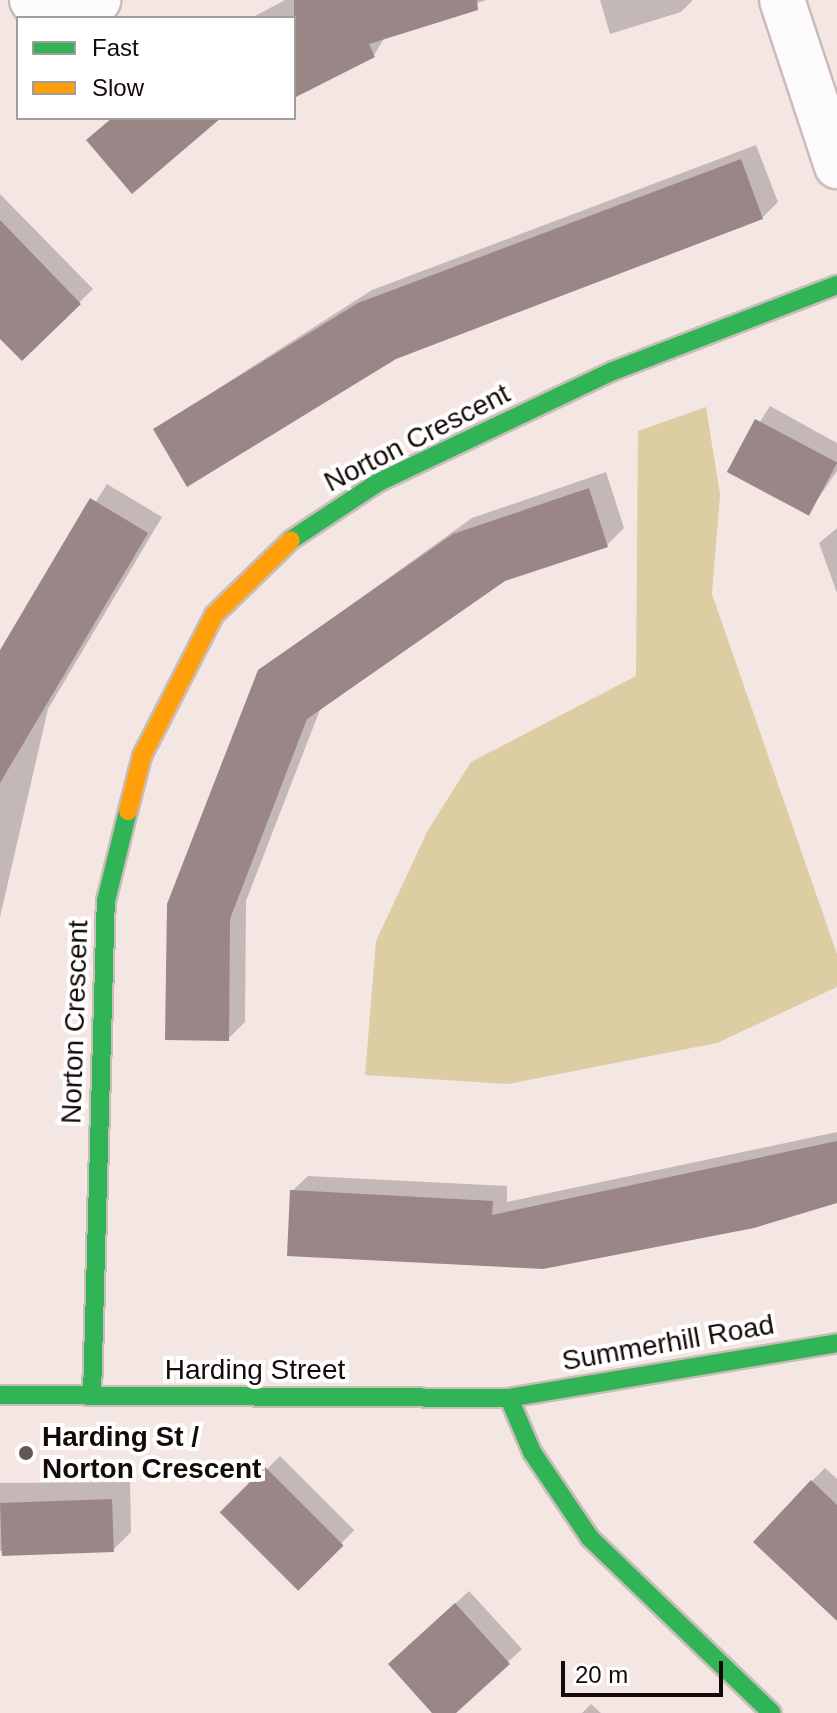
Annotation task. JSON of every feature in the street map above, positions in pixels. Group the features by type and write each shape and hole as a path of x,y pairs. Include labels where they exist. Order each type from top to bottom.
{"street":[{"path":"70,16 98,0"},
{"path":"782,0 837,166"},
{"name":"Norton Crescent","path":"92,1396 106,901 142,756 214,615 283,545 377,483 613,371 837,285"},
{"name":"Summerhill Road","path":"509,1398 837,1343"},
{"name":"Harding Street","path":"0,1395 509,1398"},
{"path":"509,1398 532,1452 590,1538 772,1713"}],"shaded area":[{"path":"706,407 720,494 712,594 837,954 837,987 717,1043 508,1084 365,1075 376,941 428,830 471,762 636,676 638,431"}],"building":[{"path":"294,0 477,0 478,10 369,44 375,57 296,97"},
{"path":"110,120 219,120 132,194 86,140"},
{"path":"741,159 763,219 396,359 187,487 153,429 358,303"},
{"path":"0,220 81,304 22,361 0,339"},
{"path":"755,419 837,463 809,516 727,472"},
{"path":"589,488 608,547 505,581 307,719 230,919 229,1041 165,1040 167,904 258,670 453,534"},
{"path":"90,498 148,533 0,783 0,650"},
{"path":"837,1141 837,1203 754,1228 543,1269 287,1256 290,1190 493,1201 492,1215"},
{"path":"265,1467 343,1545 298,1591 220,1512"},
{"path":"811,1480 837,1505 837,1621 753,1542"},
{"path":"112,1499 114,1552 2,1556 0,1503"},
{"path":"455,1603 510,1664 456,1713 432,1713 388,1664"}],"traffic: fast":[{"path":"291,540 377,483 613,371 837,285"},
{"path":"92,1396 106,901 128,811"},
{"path":"0,1395 509,1398 837,1343"},
{"path":"509,1398 532,1452 590,1538 772,1713"}],"traffic: slow":[{"path":"128,811 142,756 214,615 291,540"}],"place":[{"name":"Harding St / Norton Crescent","path":"26,1453"}]}
